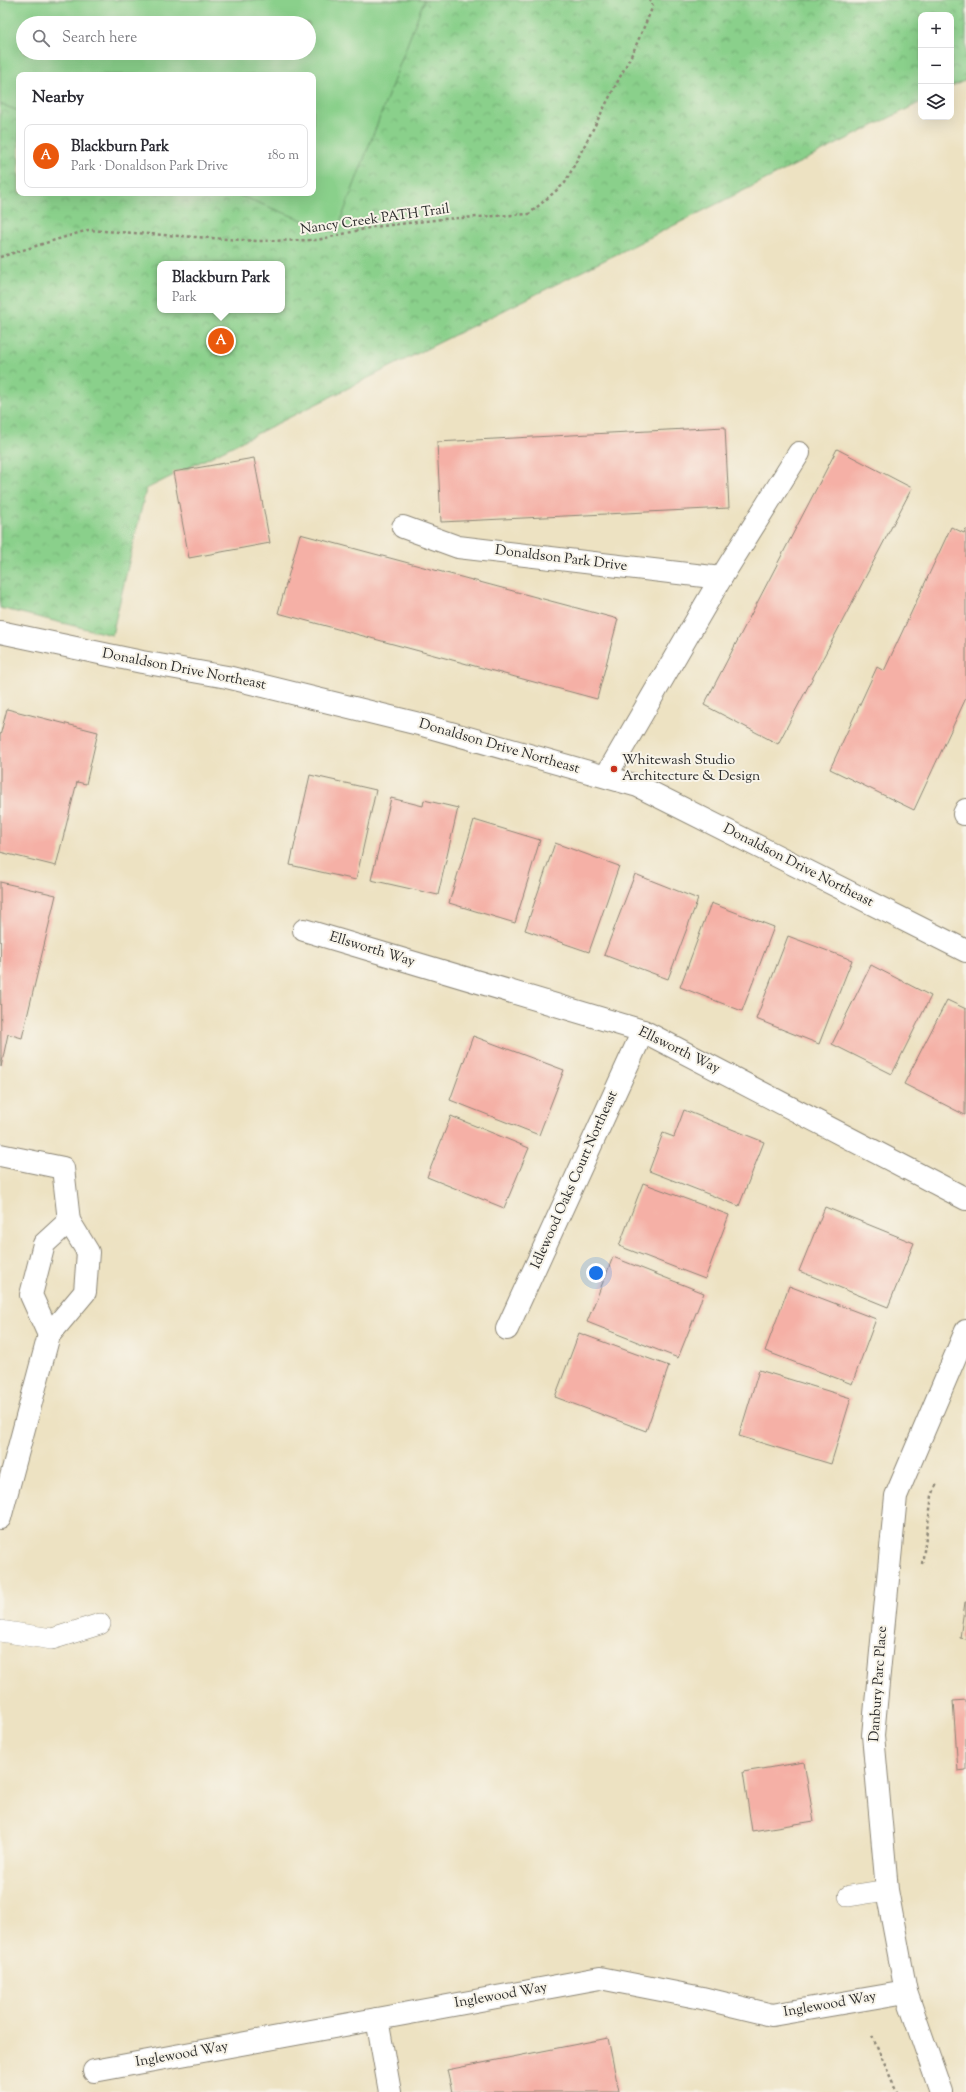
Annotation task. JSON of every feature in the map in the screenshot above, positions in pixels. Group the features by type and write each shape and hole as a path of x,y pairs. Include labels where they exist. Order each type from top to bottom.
{"street":[{"path":"606,776 722,578 799,453"},
{"name":"Donaldson Park Drive","path":"403,527 458,547 722,578"},
{"name":"Donaldson Drive Northeast","path":"0,632 142,662 227,677 419,724 638,786 966,950"},
{"name":"Ellsworth Way","path":"304,930 642,1032 966,1200"},
{"name":"Idlewood Oaks Court Northeast","path":"507,1329 642,1032"},
{"path":"0,1155 63,1168 69,1221 88,1252 85,1292 49,1335 0,1518"},
{"path":"49,1335 30,1295 44,1244 69,1221"},
{"name":"Danbury Parc Place","path":"941,2092 906,1992 887,1890 873,1735 896,1496 966,1331"},
{"name":"Inglewood Way","path":"94,2072 600,1978 702,1998 772,2015 906,1992"},
{"path":"377,2019 390,2092"}],"lane":[{"path":"0,1632 52,1639 100,1624"},
{"path":"850,1896 887,1890"}],"path":[{"name":"Nancy Creek PATH Trail","path":"0,256 88,230 257,241 317,240 373,227 443,219 529,214 564,183 634,50 653,6 650,0"},
{"path":"921,1569 932,1496 938,1482"},
{"path":"872,2036 897,2092"}],"green space":[{"path":"0,0 966,0 966,80 954,86 954,12 918,12 918,103 146,489 112,635 0,608"},
{"path":"0,0 424,0 336,233 241,196 316,196 316,72 16,72 16,110 0,104"}],"building":[{"path":"725,427 729,508 441,522 437,442"},
{"path":"837,449 912,488 778,744 704,705"},
{"path":"254,458 270,543 189,558 173,472"},
{"path":"951,527 964,533 966,529 966,698 914,810 830,769 877,667 884,671"},
{"path":"300,534 618,619 597,699 278,613"},
{"path":"7,709 98,732 86,784 77,782 56,866 0,852 0,736"},
{"path":"310,775 376,790 356,880 290,865"},
{"path":"391,798 423,806 424,800 458,808 438,895 371,880"},
{"path":"474,820 540,840 515,923 449,903"},
{"path":"555,843 619,866 589,952 525,930"},
{"path":"635,874 698,899 668,979 604,955"},
{"path":"0,882 56,895 22,1038 8,1034 1,1067"},
{"path":"711,903 774,927 742,1011 680,987"},
{"path":"788,936 852,960 819,1044 756,1019"},
{"path":"871,965 931,996 892,1074 832,1044"},
{"path":"947,1000 966,1009 965,1115 904,1084"},
{"path":"473,1036 564,1070 539,1135 450,1100"},
{"path":"684,1110 764,1142 739,1206 649,1171 663,1133 674,1137"},
{"path":"451,1116 529,1148 504,1208 427,1177"},
{"path":"643,1183 729,1215 705,1279 619,1246"},
{"path":"825,1207 914,1243 888,1307 799,1271"},
{"path":"613,1257 704,1293 678,1358 587,1322"},
{"path":"789,1286 876,1319 852,1384 765,1351"},
{"path":"579,1333 669,1366 646,1431 555,1397"},
{"path":"759,1370 851,1398 831,1464 739,1436"},
{"path":"966,1602 966,1639 960,1638"},
{"path":"966,1700 966,1770 958,1771 953,1701"},
{"path":"804,1762 814,1821 752,1831 743,1772"},
{"path":"608,2038 619,2092 452,2092 447,2070"}],"place":[{"name":"Blackburn Park","path":"221,341"},
{"name":"Whitewash Studio Architecture & Design","path":"614,769"}]}
